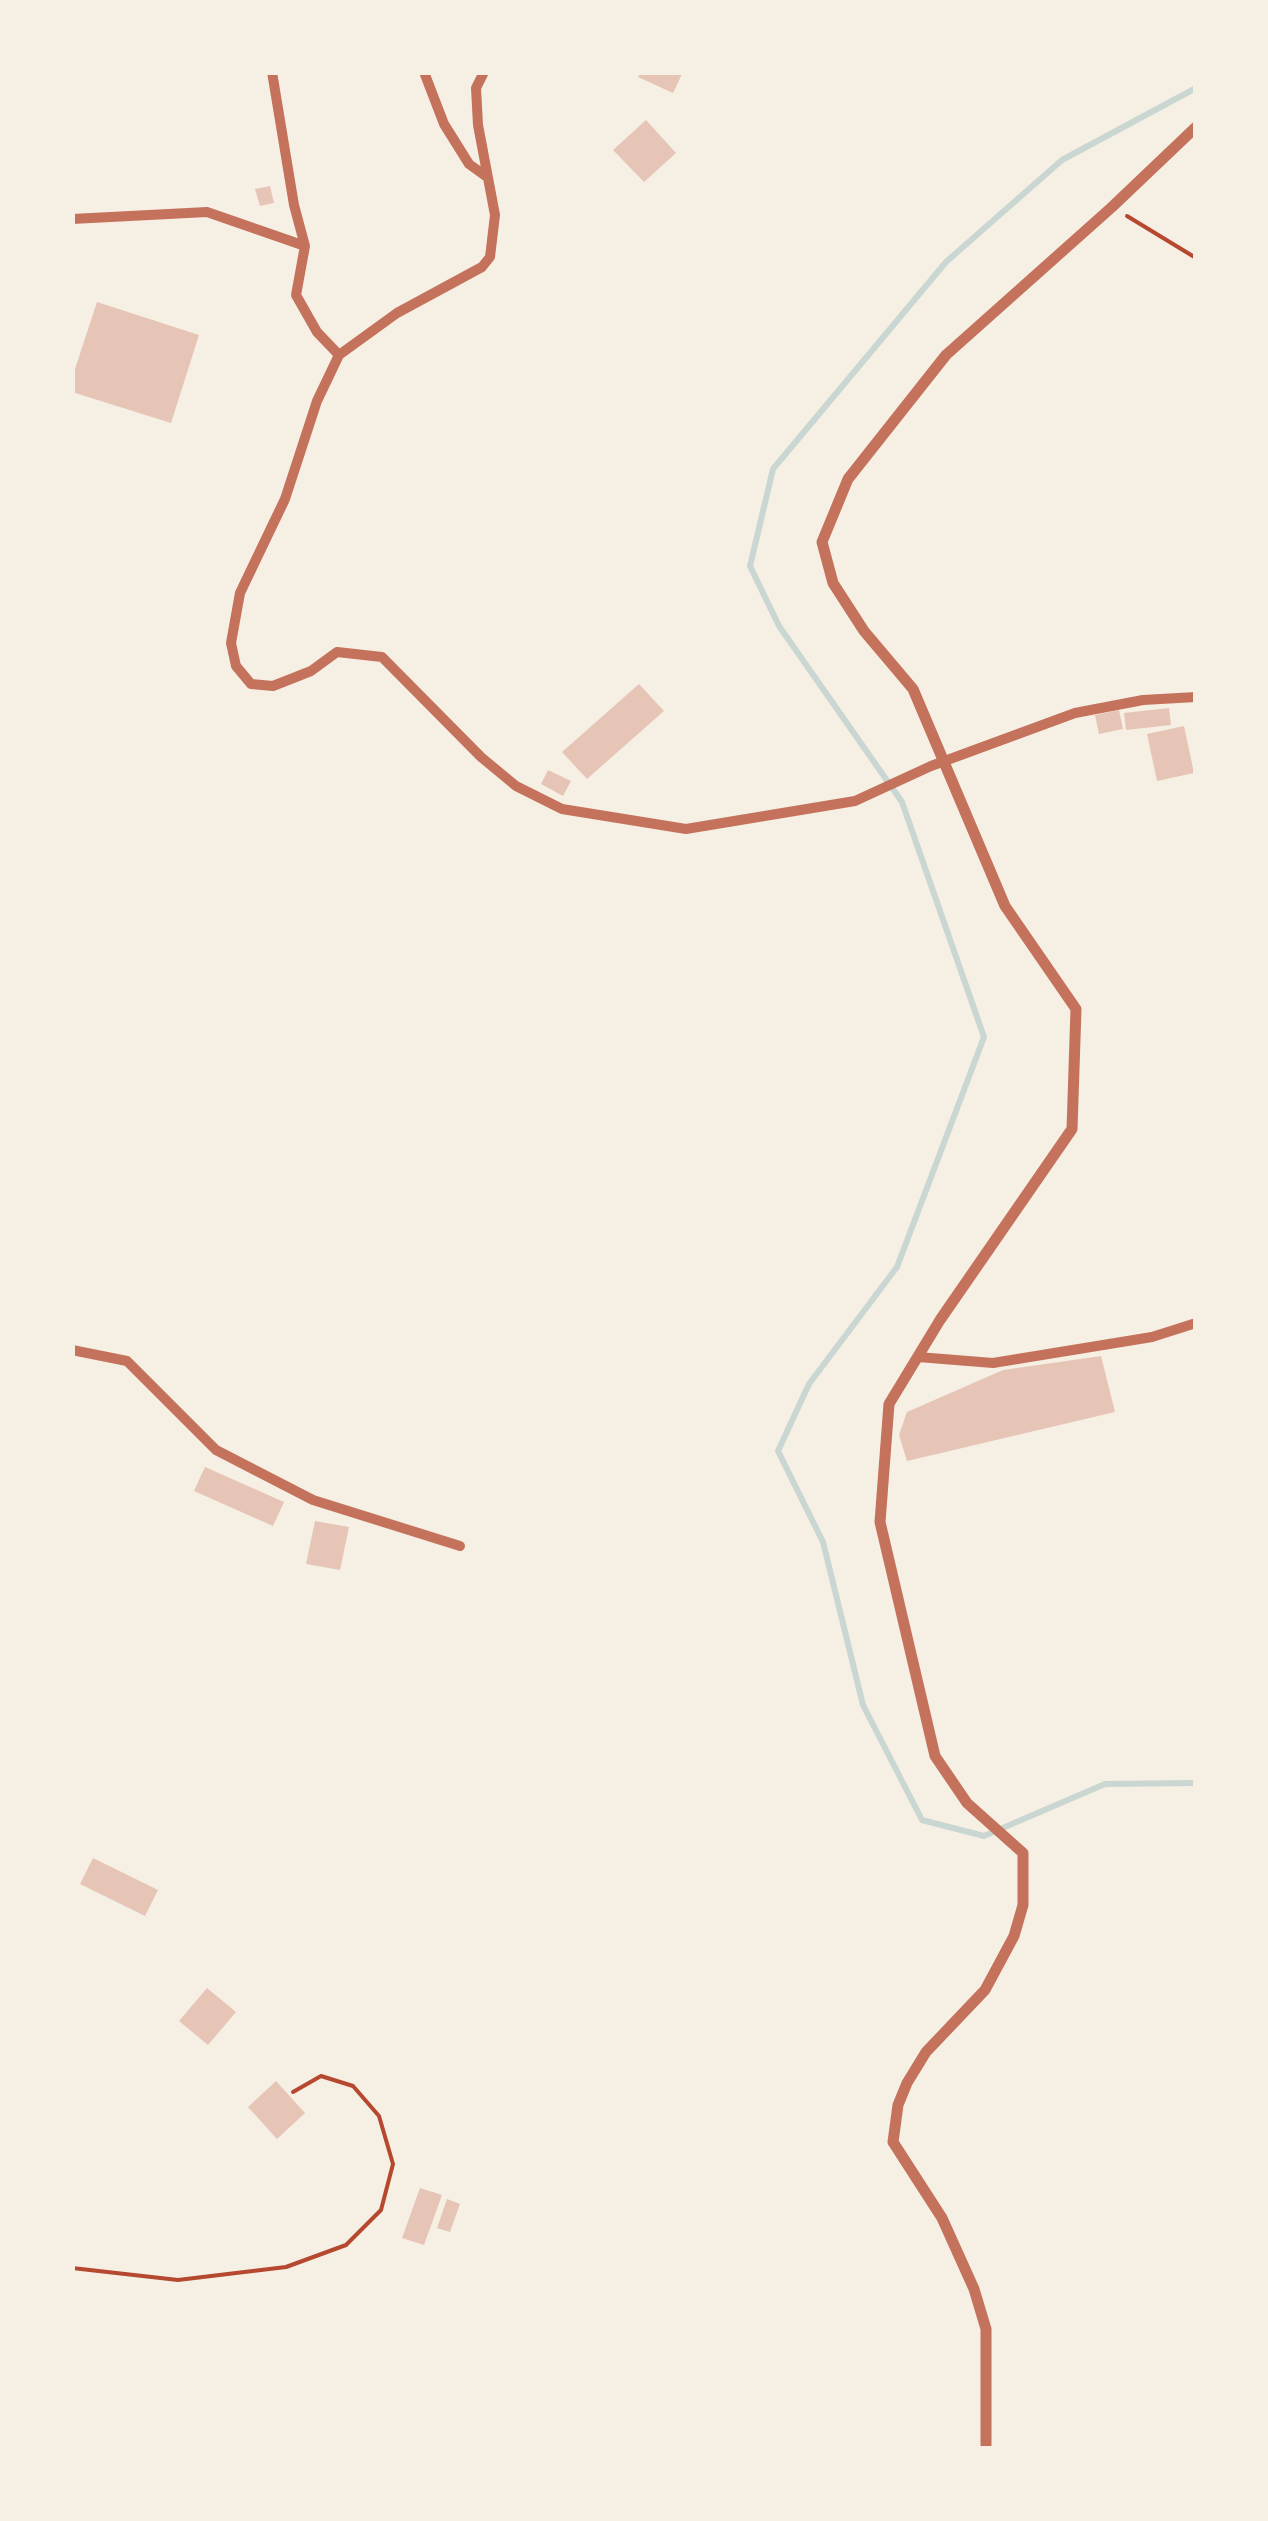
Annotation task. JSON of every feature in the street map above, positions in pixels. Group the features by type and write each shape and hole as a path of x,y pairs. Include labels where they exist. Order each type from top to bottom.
{"street":[{"path":"272,72 294,206 305,246 296,295 317,332 339,355"},
{"path":"424,72 444,124 469,164 487,177"},
{"path":"484,72 476,88 478,124 494,215 490,257 482,268 398,314 339,355 317,400 285,499 240,592 231,643 236,666 251,684 273,686 311,670 338,652 382,657 516,786 562,809 686,828 855,801 937,764 1076,713 1143,700 1196,697"},
{"path":"986,2448 986,2330 974,2289 942,2218 894,2142 898,2104 906,2082 926,2052 985,1990 1014,1936 1023,1906 1023,1853 967,1804 935,1756 880,1522 889,1404 940,1320 1072,1129 1076,1009 1004,906 937,764 913,689 864,631 833,583 822,542 848,478 946,355 1196,127"},
{"path":"72,219 206,212 305,246"},
{"path":"918,1358 993,1363 1152,1336 1196,1323"},
{"path":"72,1350 127,1360 216,1450 313,1500 460,1546"}],"path":[{"path":"1112,207 1196,258"},
{"path":"72,2268 178,2280 286,2267 346,2245 381,2210 393,2164 380,2116 353,2086 321,2076 293,2092"}],"building":[{"path":"640,72 683,72 673,93 638,77"},
{"path":"646,120 676,153 644,182 613,150"},
{"path":"270,186 274,203 260,206 255,189"},
{"path":"97,302 199,335 171,423 72,392 72,378"},
{"path":"639,684 664,711 587,779 562,752"},
{"path":"1169,708 1171,725 1126,730 1124,713"},
{"path":"1119,710 1123,729 1099,734 1095,715"},
{"path":"1184,726 1194,773 1157,781 1147,734"},
{"path":"548,770 571,781 563,796 541,784"},
{"path":"1101,1356 1115,1412 907,1461 899,1435 907,1412 1003,1370"},
{"path":"205,1467 284,1502 273,1526 194,1491"},
{"path":"315,1521 349,1527 340,1570 306,1564"},
{"path":"93,1858 158,1890 145,1916 80,1884"},
{"path":"207,1988 236,2012 208,2045 179,2021"},
{"path":"276,2081 305,2113 277,2139 248,2107"},
{"path":"420,2188 442,2195 424,2245 402,2238"},
{"path":"447,2199 460,2204 450,2232 437,2228"}],"waterway":[{"path":"1196,88 1062,160 946,262 773,469 750,566 779,626 902,802 984,1037 897,1267 809,1384 778,1451 823,1542 863,1705 922,1820 984,1836 1105,1784 1196,1783"}]}
